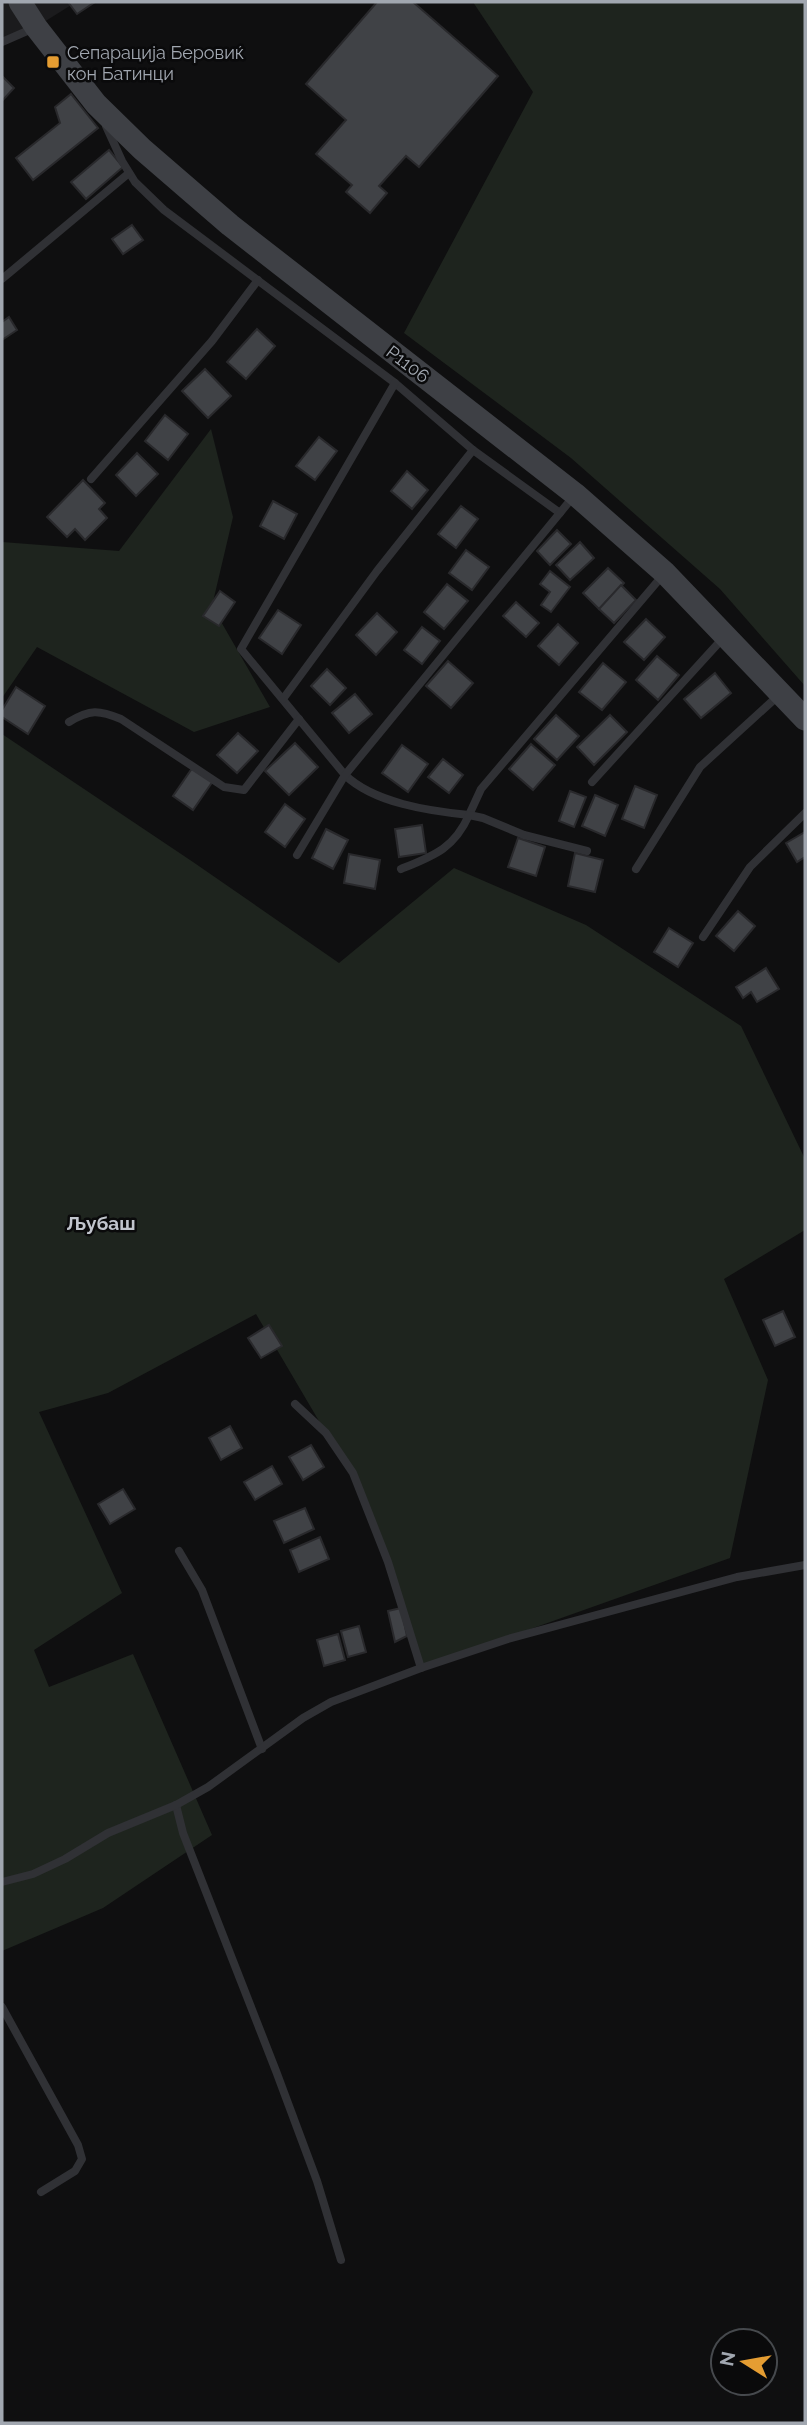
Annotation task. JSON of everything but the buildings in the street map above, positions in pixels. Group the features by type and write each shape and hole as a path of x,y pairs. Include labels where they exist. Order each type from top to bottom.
{"main road":[{"name":"P1106","path":"20,2 36,27 96,104 171,175 230,225 575,494 665,573 805,719"}],"lane":[{"path":"2,42 36,27"},
{"path":"96,104 129,173 164,210 395,383 473,450 560,513"},
{"path":"2,279 129,173"},
{"path":"91,479 212,341 258,280"},
{"path":"395,383 241,649 356,785 375,795 438,812 483,818 524,835 587,851"},
{"path":"283,699 377,571 473,450"},
{"path":"297,855 345,775 575,494"},
{"path":"401,869 439,854 462,832 481,789 665,573"},
{"path":"593,782 726,635"},
{"path":"636,869 700,767 781,692"},
{"path":"69,722 94,710 104,712 121,719 224,788 244,790 299,719"},
{"path":"703,937 750,867 805,813"},
{"path":"295,1404 326,1433 353,1473 388,1562 421,1668"},
{"path":"179,1551 202,1590 262,1749"},
{"path":"2,1882 33,1874 65,1859 108,1833 176,1805 208,1787 303,1718 331,1702 508,1639 737,1577 805,1565"},
{"path":"176,1805 187,1843 317,2181 341,2260"},
{"path":"2,2007 78,2146 82,2160 75,2171 41,2192"}],"shaded area":[{"path":"2,2 76,2 36,27 2,42"},
{"path":"473,2 805,2 805,686 720,589 571,458 404,333 533,92"},
{"path":"211,429 233,517 212,606 270,707 194,732 37,647 2,698 2,542 119,551"},
{"path":"2,734 339,963 454,868 586,925 741,1026 805,1159 805,1230 724,1279 768,1380 730,1558 421,1668 353,1473 326,1433 256,1314 108,1393 39,1412 122,1593 34,1650 49,1687 133,1654 212,1835 103,1908 2,1951"}],"place":[{"name":"Сепарација Беровиќ кон Батинци","path":"53,62"}],"district":[{"name":"Љубаш","path":"101,1223"}]}
